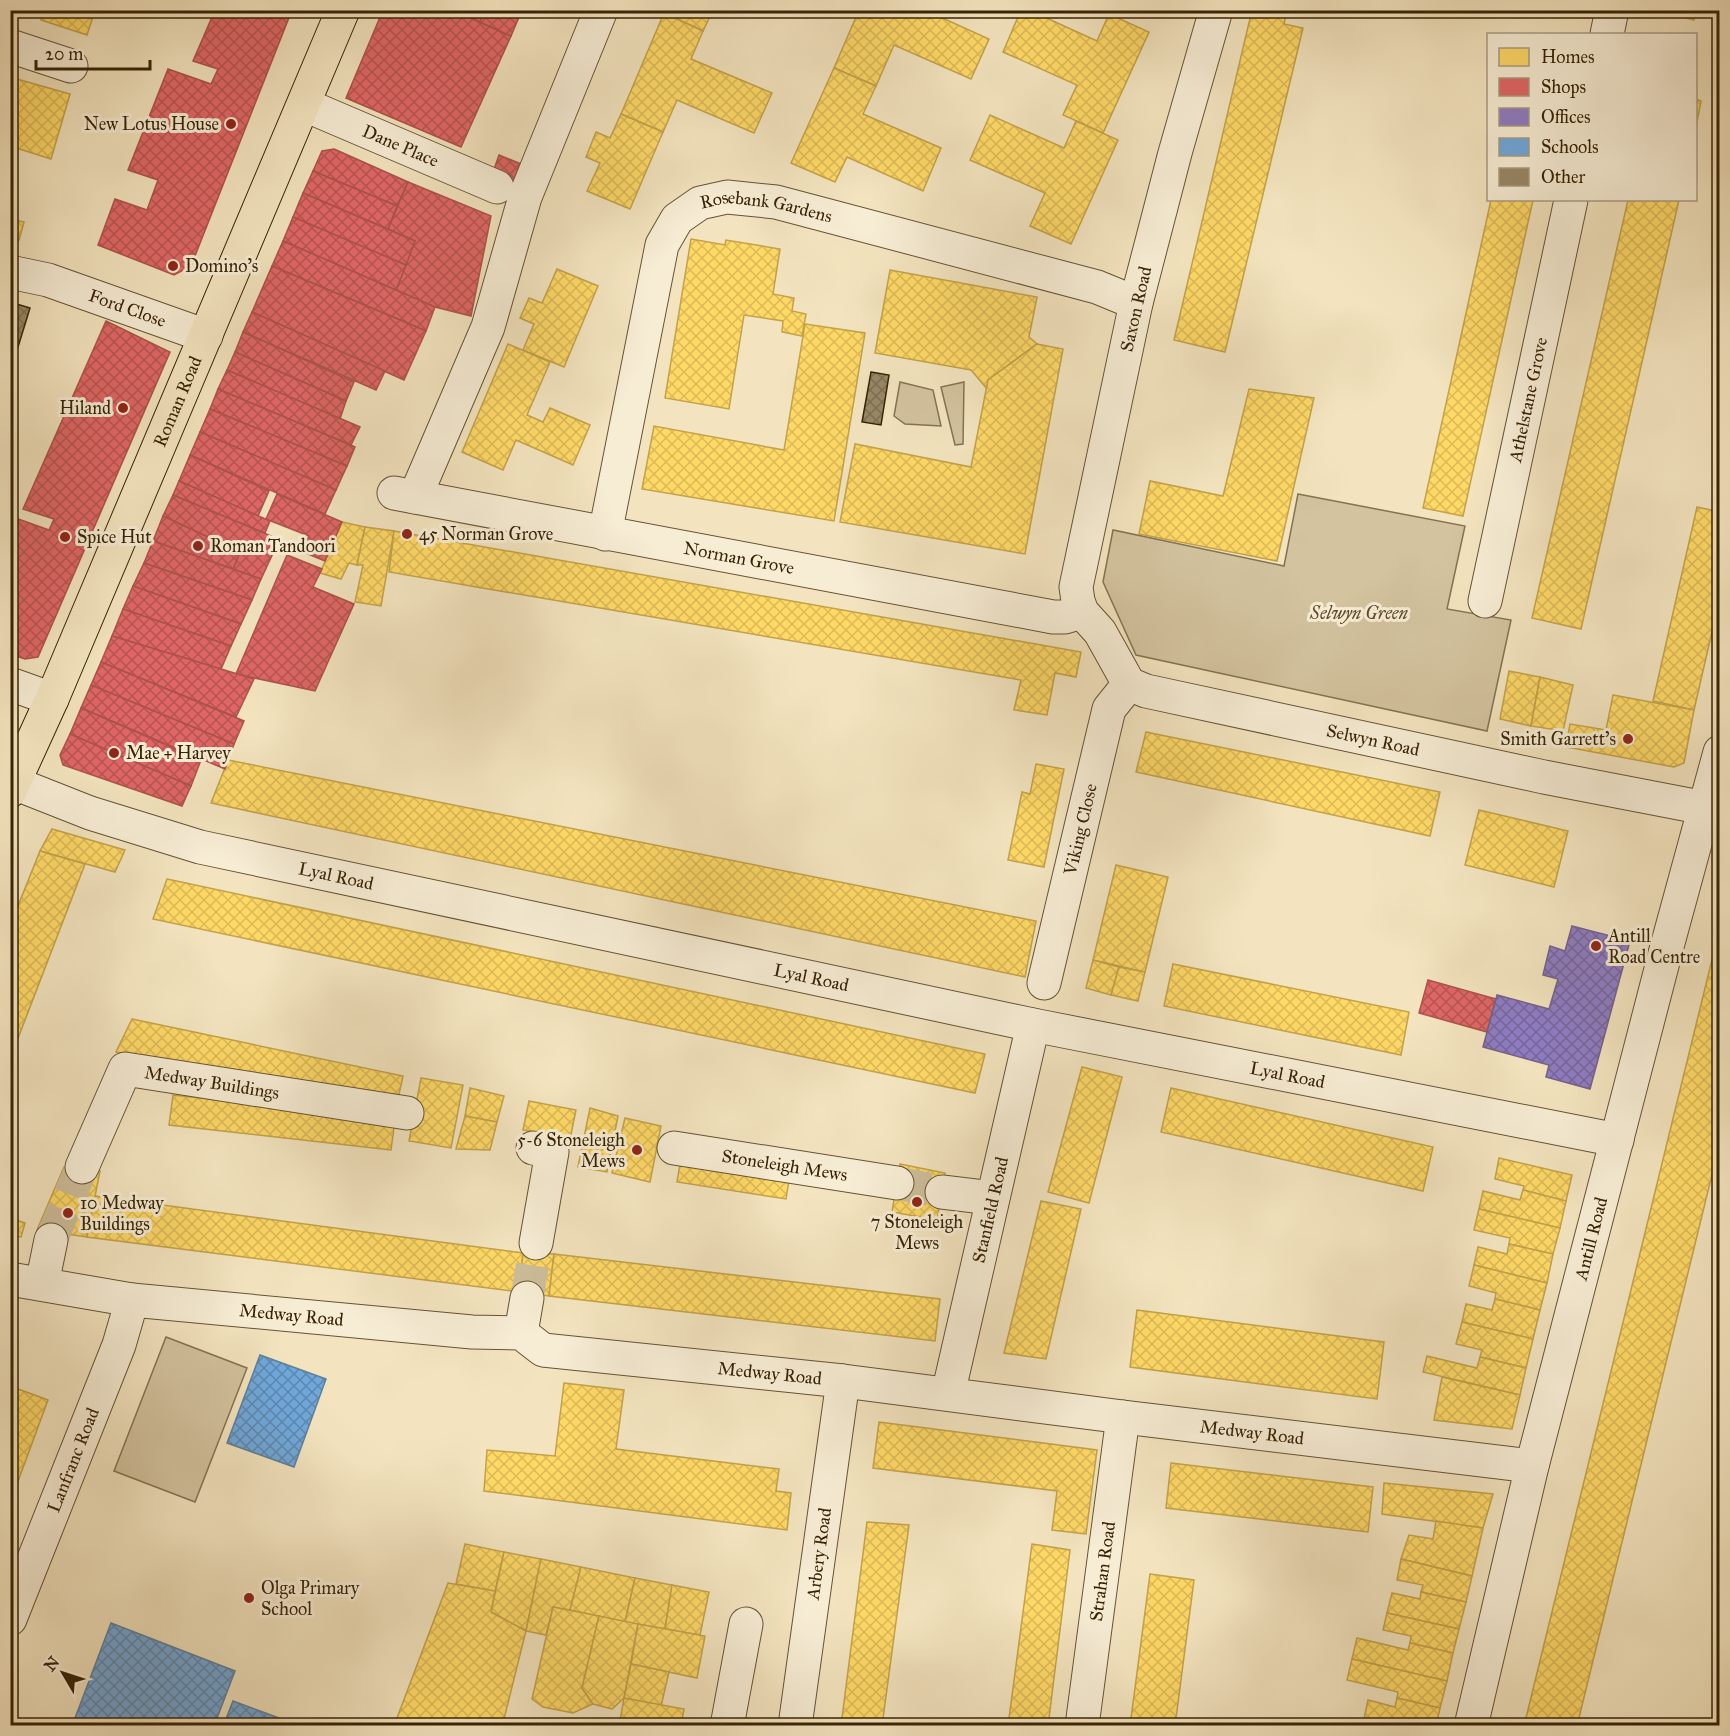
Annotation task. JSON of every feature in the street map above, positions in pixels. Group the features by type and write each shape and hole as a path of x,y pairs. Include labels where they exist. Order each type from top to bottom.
{"main road":[{"name":"Roman Road","path":"12,787 52,699 305,105 343,10"}],"street":[{"name":"Norman Grove","path":"601,10 525,197 488,327 405,495 1053,617 1065,617 1082,612"},
{"path":"1607,33 1612,10"},
{"name":"Saxon Road","path":"1082,612 1076,587 1136,303 1210,12"},
{"path":"10,46 71,66"},
{"name":"Dane Place","path":"305,105 497,187"},
{"name":"Rosebank Gardens","path":"605,534 663,245 677,219 700,203 727,198 776,202 1097,287 1136,303"},
{"name":"Athelstane Grove","path":"1485,601 1571,201"},
{"name":"Ford Close","path":"10,272 48,280 206,336"},
{"path":"1082,612 1100,632 1129,684"},
{"path":"10,684 52,699"},
{"name":"Selwyn Road","path":"1129,684 1146,691 1294,724 1705,808"},
{"name":"Viking Close","path":"1044,983 1108,709 1129,684"},
{"name":"Antill Road","path":"1471,1725 1532,1466 1719,752"},
{"name":"Lyal Road","path":"12,787 200,847 1034,1024 1617,1140"},
{"name":"Stanfield Road","path":"948,1394 1034,1024"},
{"name":"Medway Buildings","path":"82,1167 124,1069 406,1113"},
{"path":"533,1148 552,1152 536,1243"},
{"name":"Stoneleigh Mews","path":"674,1148 897,1183"},
{"path":"942,1192 992,1198"},
{"path":"42,1284 51,1240"},
{"name":"Medway Road","path":"10,1279 132,1300 472,1332 521,1334 543,1350 843,1381 1532,1466"},
{"path":"521,1334 527,1298"},
{"name":"Lanfranc Road","path":"10,1619 118,1346 132,1300"},
{"name":"Arbery Road","path":"795,1725 843,1381"},
{"name":"Strahan Road","path":"1082,1725 1123,1417"},
{"path":"727,1725 746,1624"}],"green space":[{"path":"900,382 933,390 941,426 905,424 894,416"},
{"path":"964,382 963,444 955,445 941,387"},
{"name":"Selwyn Green","path":"1298,494 1465,526 1447,609 1511,620 1487,731 1136,655 1103,582 1113,530 1284,566"},
{"path":"166,1337 247,1368 195,1502 114,1471"}],"building: Homes":[{"path":"44,10 95,10 87,35 41,20"},
{"path":"665,10 713,10 703,31 664,13"},
{"path":"788,10 808,10 805,18"},
{"path":"859,10 925,10 989,39 971,79 894,45 876,86 834,68"},
{"path":"1021,10 1029,10 1097,41 1109,14 1149,32 1103,133 1063,115 1077,85 1003,52"},
{"path":"1252,10 1287,10 1284,24 1303,28 1225,352 1174,340"},
{"path":"1655,10 1696,10 1694,20"},
{"path":"664,13 703,31 691,59 772,93 754,133 677,100 663,132 621,114"},
{"path":"1720,29 1720,52 1715,51"},
{"path":"834,68 876,86 863,114 941,148 923,191 847,157 835,182 791,163"},
{"path":"10,77 70,94 51,159 10,146"},
{"path":"1697,99 1701,101 1697,122"},
{"path":"621,114 663,132 630,209 587,191 600,163 586,157 596,132 610,138"},
{"path":"990,115 1064,148 1076,121 1118,140 1071,244 1030,226 1045,193 970,160"},
{"path":"1491,201 1533,201 1463,516 1423,508"},
{"path":"1628,201 1679,201 1581,629 1532,618"},
{"path":"10,219 24,222 19,240 12,238 10,242"},
{"path":"691,239 725,245 726,240 780,249 773,294 794,298 792,311 806,314 802,336 782,332 783,321 744,315 729,409 665,398"},
{"path":"557,269 598,286 564,367 523,350 534,324 520,318 529,298 542,303"},
{"path":"890,270 1037,297 1029,337 1037,344 988,380 987,389 971,370 875,353"},
{"path":"805,324 865,333 834,521 642,489 654,426 784,450"},
{"path":"508,344 550,362 527,415 543,422 550,408 590,425 573,465 516,440 503,470 462,452"},
{"path":"1037,344 1063,349 1025,554 840,522 855,444 971,467 988,380"},
{"path":"1249,389 1314,398 1277,561 1139,534 1150,481 1223,496"},
{"path":"1697,507 1720,512 1720,597 1694,710 1653,701"},
{"path":"342,522 365,527 357,565 349,563 341,579 320,573"},
{"path":"365,527 394,531 381,606 355,602 363,565 357,565"},
{"path":"394,531 1081,652 1076,677 1055,673 1047,715 1014,710 1021,680 389,572"},
{"path":"1509,671 1540,677 1531,726 1500,719"},
{"path":"1540,677 1573,685 1563,731 1531,726"},
{"name":"Smith Garrett's","path":"1613,695 1694,710 1684,763 1674,767 1566,747 1570,724 1606,730"},
{"path":"1146,732 1440,792 1430,836 1136,772"},
{"path":"228,760 1036,921 1025,977 211,803"},
{"path":"1036,764 1064,769 1044,867 1008,860 1022,792 1030,794"},
{"path":"1479,810 1568,831 1554,887 1465,865"},
{"path":"52,829 125,850 115,872 40,851"},
{"path":"40,851 85,864 10,1059 10,926"},
{"path":"1116,865 1168,877 1145,972 1093,960"},
{"path":"167,879 985,1054 975,1093 153,919"},
{"path":"1720,927 1720,1142 1577,1726 1524,1726"},
{"path":"1093,960 1119,967 1111,995 1086,988"},
{"path":"1173,964 1409,1012 1401,1055 1164,1006"},
{"path":"1119,967 1145,972 1138,1001 1111,995"},
{"path":"132,1019 403,1076 397,1103 116,1052"},
{"path":"1082,1067 1122,1077 1089,1203 1048,1192"},
{"path":"421,1078 463,1085 451,1148 409,1141"},
{"path":"470,1088 504,1096 497,1122 465,1116"},
{"path":"1171,1088 1433,1147 1423,1191 1161,1132"},
{"path":"173,1095 395,1120 391,1150 169,1125"},
{"path":"529,1101 576,1110 570,1139 523,1130"},
{"path":"590,1108 618,1116 607,1172 578,1167"},
{"path":"465,1116 497,1122 490,1150 456,1149"},
{"name":"5-6 Stoneleigh Mews","path":"625,1118 661,1126 650,1182 612,1173"},
{"path":"681,1158 790,1174 786,1199 677,1182"},
{"path":"1499,1158 1572,1175 1566,1201 1523,1190 1524,1186 1495,1179"},
{"name":"7 Stoneleigh Mews","path":"900,1164 945,1173 937,1220 892,1212"},
{"name":"10 Medway Buildings","path":"64,1167 100,1171 87,1237 37,1230"},
{"path":"1523,1190 1566,1201 1560,1228 1479,1209 1483,1191 1520,1200"},
{"path":"95,1196 523,1253 519,1292 87,1237"},
{"path":"1041,1201 1081,1209 1046,1359 1004,1353"},
{"path":"1479,1209 1560,1228 1553,1254 1509,1244 1510,1238 1474,1230"},
{"path":"10,1218 25,1223 21,1237 10,1236"},
{"path":"1509,1244 1553,1254 1547,1283 1474,1265 1478,1247 1507,1254"},
{"path":"523,1253 554,1254 549,1296 519,1292"},
{"path":"554,1254 940,1299 935,1341 549,1296"},
{"path":"1474,1265 1547,1283 1540,1310 1495,1299 1496,1293 1469,1286"},
{"path":"1495,1299 1540,1310 1533,1339 1462,1322 1466,1304 1492,1310"},
{"path":"1137,1310 1384,1342 1377,1399 1130,1367"},
{"path":"1462,1322 1533,1339 1526,1368 1480,1357 1482,1350 1456,1344"},
{"path":"10,1339 18,1342 10,1364"},
{"path":"1427,1356 1477,1368 1480,1357 1526,1368 1520,1395 1423,1372"},
{"path":"1442,1377 1520,1395 1512,1429 1434,1420"},
{"path":"564,1383 624,1390 616,1449 779,1469 776,1491 791,1493 787,1530 484,1491 487,1450 555,1456"},
{"path":"10,1386 48,1400 10,1503"},
{"path":"879,1422 1097,1450 1086,1534 1052,1530 1057,1491 873,1468"},
{"path":"1171,1463 1373,1487 1368,1532 1166,1508"},
{"path":"1384,1483 1493,1494 1483,1528 1382,1514"},
{"path":"1436,1521 1483,1528 1472,1576 1401,1559 1409,1535 1433,1539"},
{"path":"867,1522 909,1525 882,1726 841,1726"},
{"path":"465,1544 504,1552 495,1591 456,1584"},
{"path":"1032,1544 1070,1550 1048,1726 1008,1726"},
{"path":"504,1552 541,1559 526,1631 491,1612"},
{"path":"541,1559 581,1567 570,1610 553,1607 546,1635 526,1631"},
{"path":"1401,1559 1472,1576 1466,1602 1421,1592 1423,1585 1397,1580"},
{"path":"581,1567 635,1578 625,1622 570,1610"},
{"path":"1150,1574 1194,1580 1175,1726 1130,1726"},
{"path":"635,1578 672,1585 665,1629 625,1622"},
{"path":"448,1583 495,1591 491,1612 526,1631 503,1723 510,1726 394,1726"},
{"path":"672,1585 709,1592 700,1635 665,1629"},
{"path":"1421,1592 1466,1602 1459,1629 1387,1613 1392,1593 1420,1599"},
{"path":"553,1607 599,1616 582,1688 593,1704 573,1713 543,1707 532,1699"},
{"path":"1387,1613 1459,1629 1453,1653 1410,1643 1411,1636 1383,1630"},
{"path":"599,1616 638,1624 624,1698 612,1709 593,1704 582,1688"},
{"path":"638,1624 705,1636 697,1678 631,1664"},
{"path":"1357,1638 1408,1650 1410,1643 1453,1653 1447,1681 1352,1659"},
{"path":"1352,1659 1447,1681 1440,1708 1397,1698 1398,1692 1347,1680"},
{"path":"631,1664 669,1672 661,1706 624,1698"},
{"path":"624,1698 684,1709 681,1726 619,1726"},
{"path":"1397,1698 1440,1708 1436,1726 1391,1726 1364,1719 1368,1700 1395,1707"},
{"path":"1364,1719 1391,1726 1362,1726"}],"building: Shops":[{"path":"215,10 292,10 191,266 174,275 98,245 115,199 147,210 158,180 128,170 168,69 211,84 218,69 193,61"},
{"path":"383,10 452,10 511,36 461,147 346,98"},
{"path":"452,10 485,10 480,22"},
{"path":"485,10 522,10 511,36 480,22"},
{"path":"334,149 408,182 397,206 313,171 322,151"},
{"path":"499,155 521,164 514,184 492,175"},
{"path":"313,171 397,206 388,229 303,193"},
{"path":"408,182 491,216 471,316 435,307 396,290 415,241 388,229"},
{"path":"303,193 415,241 406,265 293,217"},
{"path":"293,217 406,265 396,290 283,241"},
{"path":"283,241 435,307 426,331 272,266"},
{"path":"272,266 426,331 404,380 252,312"},
{"path":"252,312 385,371 376,390 243,332"},
{"path":"106,321 170,352 38,657 25,659 10,654 10,516 49,530 54,519 23,509"},
{"path":"243,332 354,382 346,401 235,352"},
{"path":"235,352 346,401 340,419 227,370"},
{"path":"227,370 360,427 351,445 218,389"},
{"path":"218,389 355,447 347,466 210,409"},
{"path":"210,409 347,466 336,490 200,432"},
{"path":"200,432 336,490 325,514 190,455"},
{"path":"190,455 269,491 258,516 179,481"},
{"path":"179,481 270,521 265,533 173,495"},
{"path":"277,494 342,522 325,561 301,551 309,536 266,519"},
{"path":"173,495 271,536 275,549 261,579 233,569 240,552 163,516"},
{"name":"Roman Tandoori","path":"163,516 240,552 233,569 153,541"},
{"path":"153,541 261,579 252,600 144,563"},
{"path":"287,555 322,569 313,587 354,604 315,691 236,674"},
{"path":"144,563 252,600 241,624 133,586"},
{"path":"133,586 241,624 231,646 123,609"},
{"path":"123,609 231,646 221,669 112,636"},
{"path":"112,636 254,679 236,717 101,662"},
{"path":"101,662 244,721 234,744 91,685"},
{"path":"91,685 234,744 225,769 81,708"},
{"path":"81,708 201,760 191,786 70,734"},
{"path":"70,734 191,786 182,806 63,765 60,755"},
{"path":"1428,980 1496,999 1487,1032 1419,1013"}],"building: Offices":[{"path":"1572,926 1630,941 1590,1089 1546,1077 1549,1065 1483,1047 1497,995 1549,1009 1558,979 1543,975 1550,946 1565,951"}],"building: Schools":[{"path":"260,1355 326,1379 294,1467 227,1443"},
{"path":"111,1623 235,1671 214,1726 72,1726"},
{"path":"233,1701 279,1718 276,1726 224,1724"}],"building: Other":[{"path":"10,302 30,308 10,373"},
{"path":"871,372 889,375 881,425 862,422"}],"tunnel":[{"path":"51,1240 82,1167"},
{"path":"897,1183 942,1192"},
{"path":"527,1298 536,1243"}],"place":[{"name":"New Lotus House","path":"231,124"},
{"name":"Domino's","path":"173,266"},
{"name":"Hiland","path":"123,408"},
{"name":"45 Norman Grove","path":"407,534"},
{"name":"Spice Hut","path":"65,537"},
{"name":"Roman Tandoori","path":"198,546"},
{"name":"Smith Garrett's","path":"1628,739"},
{"name":"Mae + Harvey","path":"114,753"},
{"name":"Antill Road Centre","path":"1596,946"},
{"name":"5-6 Stoneleigh Mews","path":"637,1150"},
{"name":"7 Stoneleigh Mews","path":"917,1202"},
{"name":"10 Medway Buildings","path":"68,1213"},
{"name":"Olga Primary School","path":"249,1598"}]}
